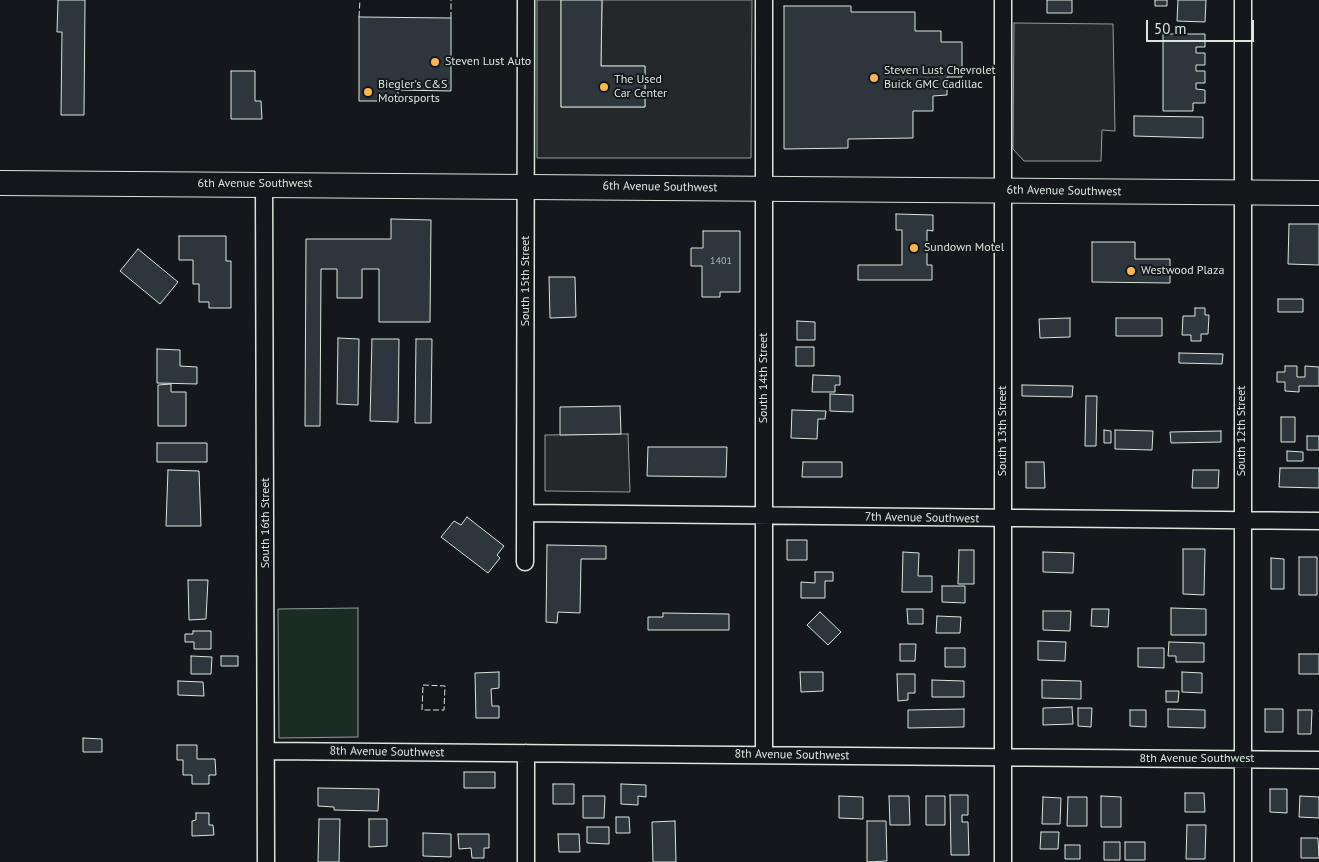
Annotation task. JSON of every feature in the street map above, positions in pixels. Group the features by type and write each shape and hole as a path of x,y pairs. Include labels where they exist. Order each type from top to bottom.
{"highway":[{"name":"6th Avenue Southwest","path":"0,182 1319,193"}],"street":[{"name":"South 15th Street","path":"525,562 526,0"},
{"name":"South 14th Street","path":"764,0 764,755"},
{"name":"South 13th Street","path":"1003,0 1003,862"},
{"name":"South 12th Street","path":"1243,0 1243,862"},
{"name":"South 16th Street","path":"264,184 266,862"},
{"name":"7th Avenue Southwest","path":"525,513 1319,521"},
{"name":"8th Avenue Southwest","path":"266,750 1319,760"},
{"path":"526,753 526,862"}],"green space":[{"path":"358,608 358,737 279,738 278,609"}],"shaded area":[{"path":"537,0 561,0 561,107 645,107 645,66 601,66 602,0 752,0 751,158 537,158"},
{"path":"1014,23 1113,24 1115,131 1102,130 1101,161 1024,161 1013,149"},
{"path":"628,434 630,492 545,491 545,435"}],"building":[{"path":"58,0 85,0 84,115 61,115 62,32 57,32"},
{"path":"561,0 602,0 601,66 645,66 645,107 561,107"},
{"path":"1047,0 1072,0 1072,13 1047,13"},
{"path":"1155,0 1167,0 1167,6 1155,6"},
{"path":"1178,0 1206,0 1205,22 1177,21"},
{"path":"784,6 851,6 851,12 915,12 915,31 941,31 941,42 962,42 962,77 947,77 947,95 933,96 933,111 913,111 913,138 848,139 848,148 784,149"},
{"path":"359,17 451,18 451,91 398,90 398,101 359,101"},
{"path":"1163,34 1205,34 1205,47 1196,47 1196,53 1205,53 1205,65 1196,65 1196,71 1205,71 1205,83 1196,83 1196,89 1205,90 1205,103 1193,103 1193,111 1163,111"},
{"path":"231,71 255,71 255,101 261,101 262,119 231,119"},
{"path":"1134,116 1203,117 1203,138 1134,136"},
{"name":"Sundown Motel","path":"896,214 933,215 933,231 927,230 927,265 932,265 932,280 858,280 858,265 902,265 902,230 896,230"},
{"path":"391,219 431,220 430,322 379,322 379,269 362,269 362,298 337,298 337,269 321,269 320,426 305,426 306,239 391,239"},
{"path":"1289,224 1319,224 1319,265 1288,264"},
{"path":"703,231 740,231 740,292 720,292 720,297 702,297 702,266 691,266 691,248 703,248"},
{"path":"179,236 226,236 226,261 231,261 231,308 209,308 209,302 199,302 199,284 193,284 193,260 179,260"},
{"name":"Westwood Plaza","path":"1092,242 1135,242 1135,259 1170,259 1170,283 1092,282"},
{"path":"138,249 178,282 160,304 120,271"},
{"path":"549,277 575,277 576,317 550,318"},
{"path":"1278,299 1303,299 1303,312 1278,312"},
{"path":"1195,308 1205,308 1205,315 1209,315 1208,334 1201,334 1201,341 1191,341 1191,335 1182,335 1183,316 1195,316"},
{"path":"1070,318 1070,337 1040,338 1039,319"},
{"path":"1116,318 1162,318 1162,336 1116,336"},
{"path":"797,321 815,322 815,340 797,340"},
{"path":"338,338 359,339 358,405 337,404"},
{"path":"372,339 399,339 398,422 370,421"},
{"path":"416,339 432,339 431,423 415,423"},
{"path":"796,347 814,347 814,366 796,366"},
{"path":"157,349 180,350 180,366 197,367 197,384 157,383"},
{"path":"1179,353 1223,354 1222,364 1179,363"},
{"path":"1285,366 1297,366 1297,377 1305,377 1305,366 1319,367 1319,386 1299,386 1299,392 1285,391 1285,382 1277,382 1277,372 1285,372"},
{"path":"813,375 840,376 840,385 835,385 835,392 812,392"},
{"path":"171,384 171,392 186,392 186,426 158,426 158,385"},
{"path":"1022,385 1073,386 1072,397 1022,396"},
{"path":"830,394 853,395 853,412 830,411"},
{"path":"1086,396 1097,396 1096,446 1085,446"},
{"path":"620,406 621,434 560,435 560,407"},
{"path":"792,410 826,411 825,419 818,419 817,439 791,438"},
{"path":"1281,417 1295,417 1295,442 1281,442"},
{"path":"1104,430 1111,431 1111,443 1104,443"},
{"path":"1115,430 1153,431 1152,450 1115,449"},
{"path":"1221,431 1221,442 1171,443 1170,432"},
{"path":"1307,436 1319,436 1319,450 1307,450"},
{"path":"157,443 207,443 207,462 157,462"},
{"path":"648,447 727,447 726,477 647,476"},
{"path":"1287,451 1303,452 1303,461 1287,461"},
{"path":"803,462 842,462 842,477 802,477"},
{"path":"1026,462 1044,462 1045,488 1026,488"},
{"path":"1280,468 1319,468 1319,488 1279,487"},
{"path":"168,470 199,471 201,526 166,526"},
{"path":"1193,470 1219,470 1218,488 1192,488"},
{"path":"467,517 504,546 497,555 500,558 488,573 441,537 454,521 461,525"},
{"path":"787,540 807,540 807,560 787,560"},
{"path":"547,545 606,546 606,559 581,559 580,613 558,612 557,623 546,622"},
{"path":"1183,549 1205,549 1204,595 1183,594"},
{"path":"959,550 974,550 974,584 958,584"},
{"path":"903,552 919,553 918,576 932,576 932,592 902,592"},
{"path":"1043,552 1074,553 1073,573 1043,572"},
{"path":"1299,557 1317,557 1317,595 1299,595"},
{"path":"1271,558 1284,559 1284,589 1271,589"},
{"path":"815,572 833,572 833,581 825,581 825,598 801,598 801,582 815,583"},
{"path":"188,580 208,580 206,619 189,620"},
{"path":"942,586 965,586 965,603 942,602"},
{"path":"1171,608 1206,609 1206,635 1171,635"},
{"path":"907,609 923,609 923,624 908,624"},
{"path":"1092,609 1109,609 1108,627 1091,626"},
{"path":"1043,611 1071,611 1070,631 1043,630"},
{"path":"820,612 841,632 828,645 807,625"},
{"path":"663,613 729,614 729,630 648,630 648,617 663,617"},
{"path":"937,616 961,617 960,633 936,633"},
{"path":"193,631 211,631 211,649 194,649 194,642 185,642 185,634 193,634"},
{"path":"1038,641 1066,642 1065,661 1038,660"},
{"path":"1169,642 1204,643 1204,662 1176,662 1176,656 1168,656"},
{"path":"900,644 916,644 915,661 900,661"},
{"path":"945,648 965,648 965,667 945,667"},
{"path":"1138,648 1164,648 1164,668 1138,667"},
{"path":"1299,654 1319,654 1319,674 1299,674"},
{"path":"191,656 212,657 211,674 191,674"},
{"path":"221,656 238,656 238,666 221,666"},
{"path":"499,672 499,688 491,689 492,706 499,706 499,718 476,718 475,673"},
{"path":"800,672 823,672 823,691 801,692"},
{"path":"1182,672 1202,673 1202,693 1182,692"},
{"path":"897,674 915,674 915,693 908,693 908,700 898,701"},
{"path":"932,680 964,681 964,697 932,697"},
{"path":"1042,680 1081,681 1081,699 1042,698"},
{"path":"178,681 203,682 204,696 178,695"},
{"path":"1166,691 1179,691 1178,702 1166,702"},
{"path":"1072,707 1073,724 1043,725 1043,708"},
{"path":"1078,708 1092,708 1091,727 1078,726"},
{"path":"964,709 964,727 908,728 908,710"},
{"path":"1168,709 1205,710 1205,728 1168,727"},
{"path":"1265,709 1283,709 1283,732 1265,732"},
{"path":"1130,710 1146,710 1146,727 1130,726"},
{"path":"1298,710 1312,710 1311,734 1298,734"},
{"path":"83,738 102,739 102,752 83,752"},
{"path":"177,745 197,745 197,759 215,759 216,775 209,775 209,784 192,784 192,775 183,775 183,760 177,760"},
{"path":"464,772 495,772 495,788 464,788"},
{"path":"553,784 574,784 574,804 553,804"},
{"path":"621,784 646,785 646,797 638,796 638,805 621,804"},
{"path":"318,788 379,789 378,811 334,810 334,807 318,806"},
{"path":"1270,789 1287,789 1287,813 1270,812"},
{"path":"1185,793 1204,793 1205,812 1185,812"},
{"path":"950,795 968,795 968,815 962,815 962,822 968,822 969,855 951,855"},
{"path":"583,796 605,796 604,818 583,818"},
{"path":"839,796 863,797 863,819 839,818"},
{"path":"889,796 909,796 910,825 890,825"},
{"path":"926,796 945,796 945,825 926,825"},
{"path":"1101,796 1121,797 1121,827 1101,827"},
{"path":"1300,796 1319,797 1319,818 1299,817"},
{"path":"1043,797 1061,798 1060,824 1042,824"},
{"path":"1068,797 1087,797 1087,826 1067,826"},
{"path":"196,813 209,813 209,825 213,825 214,835 192,836 192,821 196,820"},
{"path":"616,817 629,817 630,833 616,833"},
{"path":"319,819 340,819 339,862 318,862"},
{"path":"369,819 387,819 387,846 369,847"},
{"path":"675,821 676,862 653,862 652,822"},
{"path":"867,821 886,821 887,861 867,862"},
{"path":"1187,825 1206,825 1205,859 1186,859"},
{"path":"587,827 609,827 609,844 587,843"},
{"path":"1041,832 1059,832 1058,849 1040,849"},
{"path":"423,833 451,834 451,857 423,856"},
{"path":"458,834 489,834 489,848 484,848 484,858 472,858 471,848 459,849"},
{"path":"558,834 579,834 580,852 559,852"},
{"path":"1301,838 1318,838 1319,858 1301,858"},
{"path":"1104,842 1120,842 1120,860 1104,860"},
{"path":"1125,842 1145,842 1145,860 1125,860"},
{"path":"1065,845 1080,845 1080,859 1065,859"}],"fence":[{"path":"359,17 360,0"},
{"path":"451,0 451,18"},
{"path":"423,685 445,686 444,710 422,710 423,685"}],"place":[{"name":"Steven Lust Auto","path":"435,62"},
{"name":"Steven Lust Chevrolet Buick GMC Cadillac","path":"874,78"},
{"name":"The Used Car Center","path":"604,87"},
{"name":"Biegler's C&S Motorsports","path":"368,92"},
{"name":"Sundown Motel","path":"914,248"},
{"name":"Westwood Plaza","path":"1131,271"}]}
